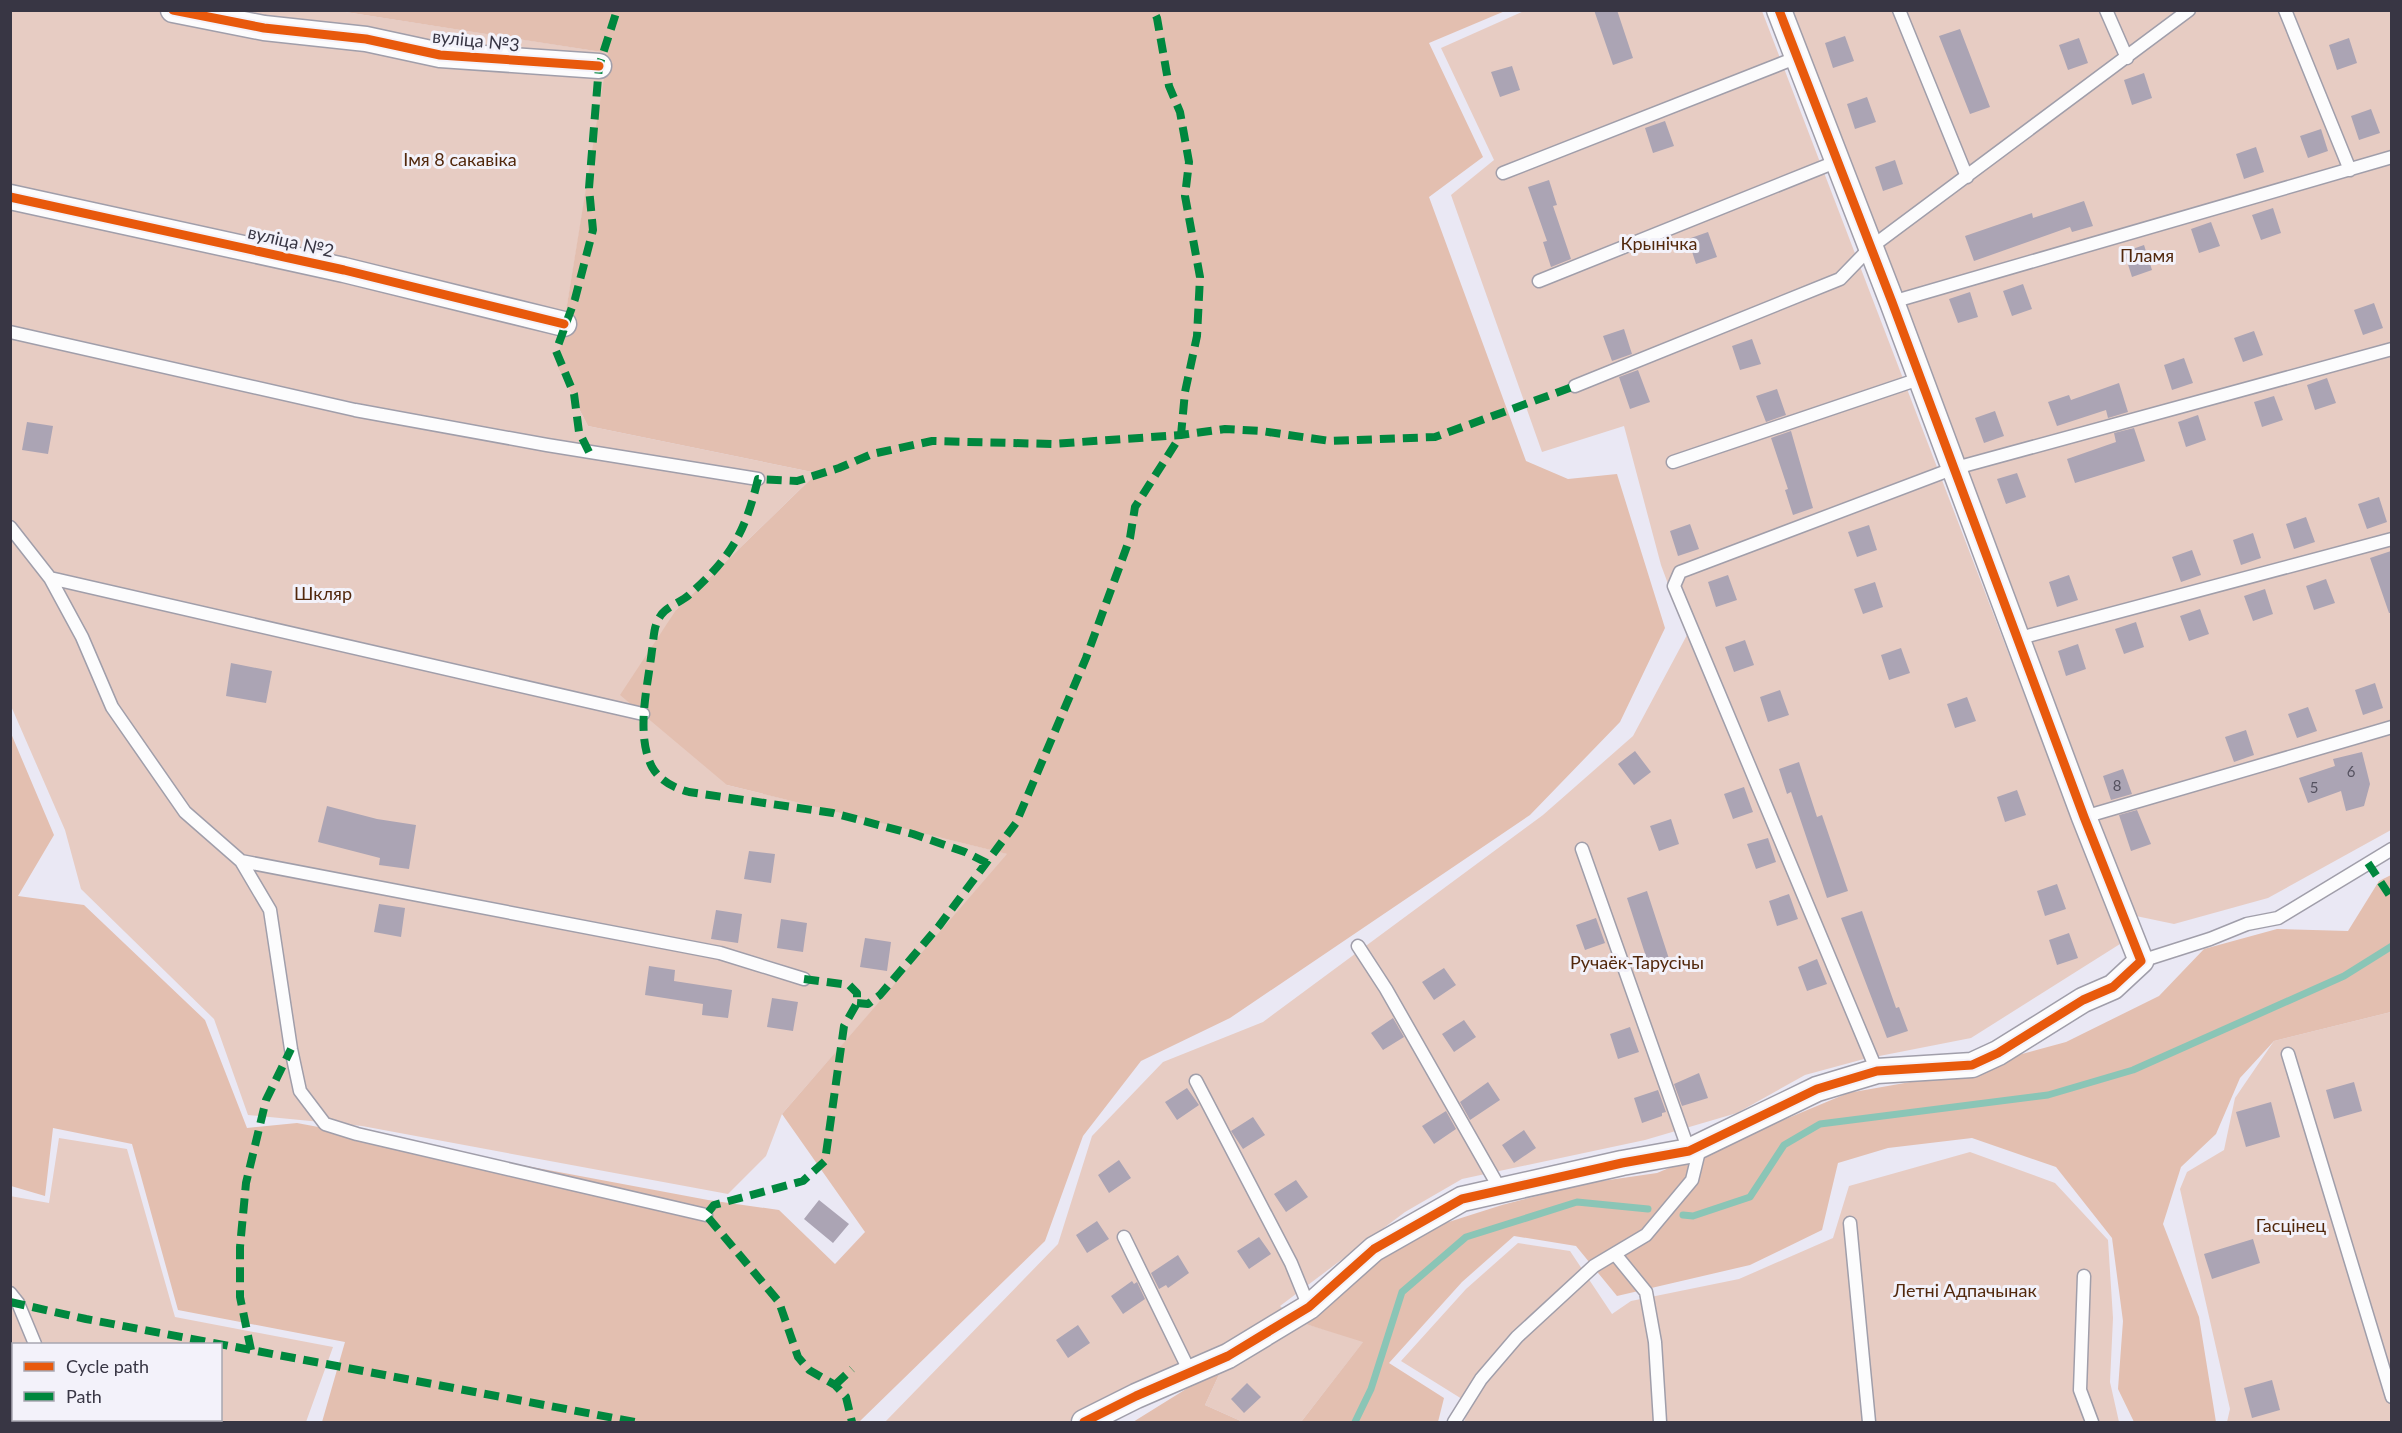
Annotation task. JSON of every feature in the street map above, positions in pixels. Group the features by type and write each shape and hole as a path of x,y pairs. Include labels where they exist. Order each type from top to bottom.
{"street":[{"name":"вуліца №3","path":"173,10 264,28 366,39 440,55 599,66"},
{"path":"1084,1422 1228,1356 1309,1307 1374,1249 1412,1225 1462,1200 1500,1189 1695,1149 1817,1089 1877,1071 1972,1065 1998,1053 2083,1000 2113,987 2141,961 2016,639 1892,302 1779,10"},
{"name":"вуліца №2","path":"10,197 344,270 564,324"}],"lane":[{"path":"1899,10 1967,177"},
{"path":"2106,10 2127,58"},
{"path":"1575,386 1840,279 1870,248 2189,10"},
{"path":"2285,10 2350,170"},
{"path":"1503,173 1798,57"},
{"path":"1892,302 2391,157"},
{"path":"1539,281 1838,161"},
{"path":"10,332 355,410 547,446 758,479"},
{"path":"1877,1071 1674,586 1680,572 1952,469 2391,349"},
{"path":"1673,462 1919,379"},
{"path":"10,527 50,578 82,637 112,706 185,812 241,861 270,910 300,1091 325,1124 357,1134 706,1215"},
{"path":"2016,639 2391,539"},
{"path":"50,578 644,714"},
{"path":"2084,817 2391,727"},
{"path":"1454,1422 1481,1379 1517,1337 1594,1266 1646,1235 1692,1180 1695,1149 1582,849"},
{"path":"2141,961 2210,939 2247,924 2278,918 2391,849"},
{"path":"241,861 720,953 804,979"},
{"path":"1358,946 1386,989 1500,1189"},
{"path":"2288,1054 2391,1397"},
{"path":"1196,1081 1291,1263 1309,1307"},
{"path":"1850,1223 1869,1422"},
{"path":"1124,1237 1190,1372"},
{"path":"1615,1254 1646,1292 1655,1342 1660,1422"},
{"path":"2084,1276 2080,1390 2092,1422"},
{"path":"10,1293 18,1303 35,1343"}],"green space":[{"name":"Шкляр","path":"10,11 339,11 609,53 557,366 588,426 817,473 676,610 727,785 1008,854 782,1114 766,1156 728,1194 362,1126 248,1115 214,1019 81,889 65,830 11,706"},
{"path":"1524,11 1762,11 2120,944 1971,1038 1864,1059 1805,1075 1737,1113 1645,1140 1462,1179 1405,1212 1280,1306 1299,1322 1364,1341 1301,1422 1243,1422 1205,1405 1223,1366 1093,1409 1068,1422 885,1422 1058,1244 1092,1136 1163,1062 1263,1022 1543,815 1633,736 1687,635 1661,565 1624,426 1542,452 1451,195 1494,160 1441,48"},
{"name":"Пламя","path":"1791,11 2391,11 2391,830 2268,898 2174,924 2136,916"},
{"name":"Гасцінец","path":"2391,1012 2391,1422 2227,1422 2230,1409 2180,1189 2187,1172 2224,1150 2235,1098 2274,1041"},
{"path":"59,1138 127,1149 175,1317 333,1347 306,1422 11,1422 10,1196 49,1203"},
{"name":"Летні Адпачынак","path":"1970,1152 2055,1183 2108,1240 2113,1318 2110,1382 2119,1422 1464,1422 1470,1404 1401,1361 1466,1289 1518,1243 1570,1251 1612,1314 1631,1301 1739,1279 1833,1238 1849,1186"}],"shaded area":[{"path":"339,11 1505,11 1429,43 1483,157 1429,197 1526,461 1568,479 1617,474 1665,628 1620,722 1530,815 1230,1018 1141,1061 1083,1136 1045,1241 859,1422 322,1422 345,1342 178,1310 132,1144 53,1128 45,1196 11,1186 10,731 54,835 18,896 84,905 205,1020 247,1128 297,1123 708,1200 779,1210 835,1264 865,1232 782,1114 1007,854 727,785 620,695 676,610 817,473 588,426 557,366 608,53"},
{"path":"2391,875 2391,1012 2274,1041 2240,1078 2216,1134 2181,1167 2163,1224 2199,1317 2216,1422 2134,1422 2118,1389 2123,1321 2112,1238 2056,1167 1972,1138 1888,1148 1838,1163 1822,1230 1750,1265 1617,1296 1576,1246 1514,1236 1462,1282 1389,1363 1444,1398 1438,1422 1301,1422 1363,1342 1299,1322 1385,1253 1436,1226 1502,1205 1588,1183 1657,1173 1848,1093 1933,1078 2066,1042 2159,996 2204,949 2277,929 2348,931 2379,881"},
{"path":"1223,1366 1205,1405 1243,1422 1133,1422"}],"building":[{"path":"1594,10 1617,10 1633,58 1613,65"},
{"path":"1960,29 1990,107 1970,114 1939,36"},
{"path":"1845,36 1854,61 1833,68 1825,43"},
{"path":"2079,38 2088,63 2068,70 2059,45"},
{"path":"2349,38 2357,63 2337,70 2329,45"},
{"path":"1512,66 1520,90 1500,97 1491,72"},
{"path":"2144,73 2152,98 2132,105 2124,80"},
{"path":"1867,97 1876,122 1855,129 1847,104"},
{"path":"2371,109 2380,133 2359,140 2351,116"},
{"path":"1665,121 1674,146 1653,153 1645,128"},
{"path":"2321,129 2328,151 2308,158 2300,136"},
{"path":"2256,147 2264,172 2244,179 2236,154"},
{"path":"1895,160 1903,184 1883,191 1875,167"},
{"path":"1549,180 1557,205 1553,206 1571,259 1551,267 1543,242 1547,241 1528,187"},
{"path":"2084,201 2093,226 2072,232 2070,227 1974,261 1965,236 2032,213 2033,218"},
{"path":"2273,208 2281,233 2261,240 2252,215"},
{"path":"2211,222 2220,246 2199,253 2191,229"},
{"path":"1708,232 1717,257 1696,264 1688,239"},
{"path":"2144,245 2152,270 2132,277 2124,252"},
{"path":"2023,284 2032,309 2012,316 2003,291"},
{"path":"1970,292 1978,317 1958,323 1949,299"},
{"path":"2374,303 2383,328 2363,335 2354,310"},
{"path":"1624,329 1632,354 1612,361 1603,336"},
{"path":"2254,331 2263,355 2243,362 2234,338"},
{"path":"1752,339 1761,364 1740,370 1732,346"},
{"path":"2184,358 2193,383 2172,390 2164,365"},
{"path":"1638,370 1650,402 1630,409 1619,377"},
{"path":"2327,378 2336,403 2315,410 2307,385"},
{"path":"2119,383 2128,412 2108,418 2106,410 2057,426 2048,402 2069,395 2071,400"},
{"path":"1777,389 1786,415 1766,422 1756,396"},
{"path":"2274,396 2283,420 2262,427 2254,402"},
{"path":"1995,411 2004,436 1984,443 1975,418"},
{"path":"2198,415 2206,440 2186,447 2178,422"},
{"path":"27,422 53,426 48,454 22,450"},
{"path":"2134,428 2145,461 2075,483 2067,459 2116,442 2114,433"},
{"path":"1791,431 1813,508 1793,515 1785,490 1788,489 1771,438"},
{"path":"2017,473 2026,497 2006,504 1997,479"},
{"path":"2379,497 2387,522 2367,529 2358,504"},
{"path":"2306,517 2315,542 2294,549 2286,524"},
{"path":"1690,524 1699,549 1678,556 1670,531"},
{"path":"1869,525 1877,550 1857,557 1848,532"},
{"path":"2253,533 2261,558 2241,565 2233,540"},
{"path":"2192,550 2201,575 2181,582 2172,557"},
{"path":"2391,551 2391,613 2389,613 2370,558"},
{"path":"1728,575 1737,600 1716,607 1708,582"},
{"path":"2069,575 2078,600 2057,607 2049,582"},
{"path":"2326,579 2335,603 2314,610 2306,586"},
{"path":"1875,582 1883,607 1863,614 1854,589"},
{"path":"2265,589 2273,614 2253,621 2244,596"},
{"path":"2200,609 2209,634 2189,641 2180,616"},
{"path":"2136,622 2144,647 2124,654 2115,629"},
{"path":"1745,640 1754,665 1734,672 1725,647"},
{"path":"2078,644 2086,669 2066,676 2058,651"},
{"path":"1901,648 1910,673 1889,680 1881,655"},
{"path":"231,663 272,671 266,703 226,696"},
{"path":"2375,683 2383,708 2363,715 2355,690"},
{"path":"1780,690 1789,715 1768,722 1760,697"},
{"path":"1967,697 1976,721 1955,728 1947,704"},
{"path":"2308,707 2317,731 2297,738 2288,714"},
{"path":"2246,730 2254,755 2234,762 2225,737"},
{"path":"1635,751 1651,772 1634,785 1618,764"},
{"path":"2362,752 2370,784 2364,806 2346,811 2341,791 2308,803 2299,778 2335,766 2333,759"},
{"path":"1799,762 1817,817 1822,815 1848,891 1827,898 1791,792 1787,794 1779,769"},
{"path":"2123,769 2132,794 2111,800 2103,776"},
{"path":"1744,787 1753,812 1733,819 1724,794"},
{"path":"2017,790 2026,815 2005,822 1997,797"},
{"path":"327,806 377,819 416,825 409,869 379,865 380,858 318,842"},
{"path":"2137,810 2151,844 2131,851 2119,815"},
{"path":"1671,819 1679,844 1659,851 1650,826"},
{"path":"1768,838 1776,862 1756,869 1747,844"},
{"path":"749,851 775,854 771,883 744,879"},
{"path":"2057,884 2066,909 2045,916 2037,891"},
{"path":"1647,891 1671,965 1651,972 1627,898"},
{"path":"1789,894 1798,919 1777,926 1769,901"},
{"path":"379,904 405,908 401,937 374,932"},
{"path":"716,910 742,914 738,943 711,939"},
{"path":"1862,911 1896,1008 1899,1007 1908,1031 1887,1038 1841,918"},
{"path":"1596,918 1605,943 1585,950 1576,925"},
{"path":"781,919 807,923 803,952 777,948"},
{"path":"2069,933 2078,958 2057,965 2049,940"},
{"path":"865,938 891,942 887,971 860,967"},
{"path":"1817,959 1827,984 1807,991 1798,967"},
{"path":"649,966 675,970 674,981 732,990 728,1018 702,1015 703,1004 645,995"},
{"path":"1444,968 1456,985 1434,1000 1422,982"},
{"path":"772,998 798,1002 793,1031 767,1027"},
{"path":"1393,1018 1404,1037 1383,1050 1371,1033"},
{"path":"1464,1020 1476,1037 1454,1052 1442,1034"},
{"path":"1630,1027 1639,1052 1618,1059 1610,1034"},
{"path":"1699,1073 1708,1098 1682,1106 1674,1084"},
{"path":"1488,1082 1500,1100 1470,1120 1460,1102"},
{"path":"2354,1082 2362,1111 2334,1119 2326,1090"},
{"path":"1187,1088 1199,1105 1177,1120 1165,1102"},
{"path":"1658,1090 1666,1112 1662,1113 1662,1116 1642,1123 1634,1098"},
{"path":"2271,1102 2280,1137 2246,1147 2236,1112"},
{"path":"1446,1111 1456,1129 1434,1144 1422,1126"},
{"path":"1253,1117 1265,1135 1243,1149 1231,1131"},
{"path":"1524,1130 1536,1148 1514,1163 1502,1145"},
{"path":"1119,1160 1131,1178 1109,1193 1098,1175"},
{"path":"1296,1180 1308,1197 1286,1212 1274,1194"},
{"path":"819,1200 849,1224 833,1243 804,1219"},
{"path":"1097,1221 1109,1239 1087,1253 1076,1235"},
{"path":"1259,1237 1271,1254 1249,1269 1237,1251"},
{"path":"2253,1239 2260,1263 2212,1279 2204,1254"},
{"path":"1178,1255 1189,1273 1168,1288 1166,1285 1159,1289 1151,1273"},
{"path":"1132,1281 1134,1284 1137,1282 1145,1299 1123,1314 1111,1296"},
{"path":"1078,1325 1090,1343 1068,1358 1056,1340"},
{"path":"2272,1380 2280,1410 2252,1418 2244,1388"},
{"path":"1247,1383 1261,1397 1244,1413 1231,1399"}],"waterway":[{"path":"1683,1215 1693,1216 1750,1197 1784,1145 1820,1124 2048,1095 2133,1070 2344,976 2392,946"},
{"path":"1355,1422 1371,1389 1402,1292 1466,1237 1577,1202 1648,1209"}],"marked path":[{"path":"589,452 579,432 574,394 556,351 575,299 593,230 589,188 599,66 617,10"},
{"path":"857,1003 868,1004 880,995 939,926 1016,823 1086,658 1130,538 1135,507 1181,435 1185,392 1197,336 1200,277 1185,196 1189,162 1180,112 1169,86 1157,18 1153,10"},
{"path":"987,863 965,852 913,834 833,813 689,792 668,783 652,767 647,754 643,725 656,623 664,612 704,581 726,556 748,515 758,479 797,481 839,468 872,454 932,441 1052,444 1181,435 1225,429 1261,431 1330,441 1435,437 1575,386"},
{"path":"2368,863 2392,899"},
{"path":"804,979 849,985 857,993 857,1003 844,1026 825,1161 803,1181 714,1205 706,1215 779,1302 798,1357 809,1370 835,1385 846,1397 852,1422"},
{"path":"251,1350 240,1297 240,1247 246,1183 266,1100 291,1049"},
{"path":"10,1302 214,1343"},
{"path":"222,1345 635,1422"},
{"path":"835,1385 852,1369"}],"cycle path":[{"path":"173,10 264,28 366,39 440,55 599,66"},
{"path":"1084,1422 1136,1396 1228,1356 1309,1307 1374,1249 1462,1199 1622,1163 1689,1151 1817,1089 1877,1071 1972,1065 1998,1053 2083,1000 2113,987 2141,961 2084,817 1892,302 1779,10"},
{"path":"10,197 344,270 564,324"}],"park label":[{"name":"Імя 8 сакавіка","path":"460,159"},
{"name":"Крынічка","path":"1659,243"},
{"name":"Ручаёк-Тарусічы","path":"1637,962"}]}
